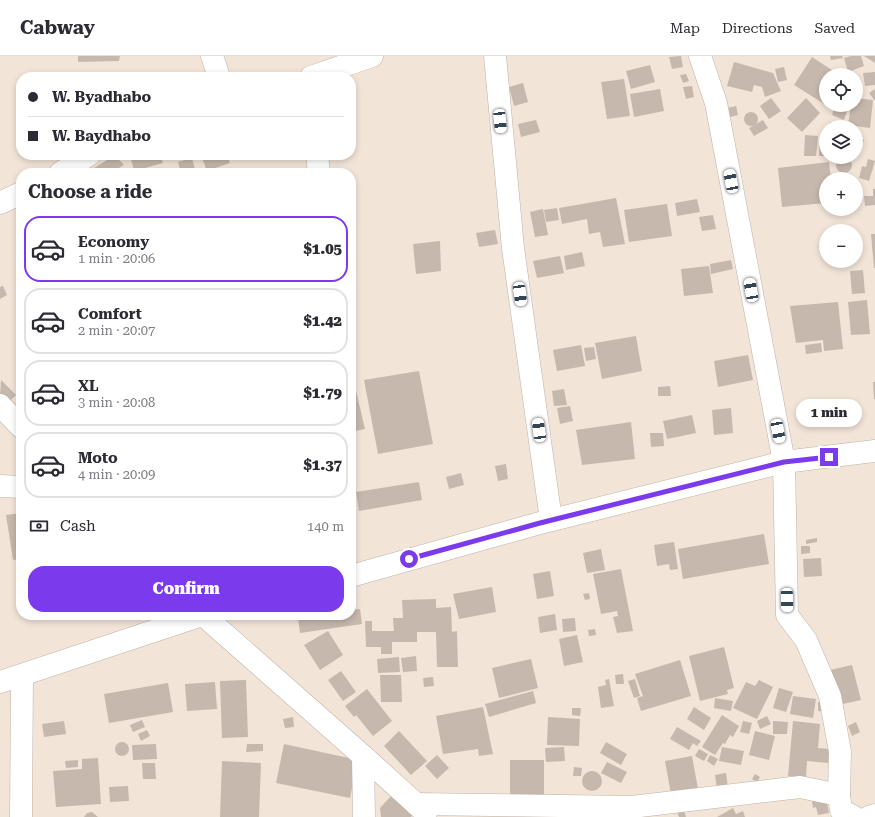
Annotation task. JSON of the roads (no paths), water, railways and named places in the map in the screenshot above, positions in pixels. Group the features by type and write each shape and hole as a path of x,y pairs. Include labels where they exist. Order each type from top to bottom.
{"street":[{"path":"212,56 218,72"},
{"path":"326,72 372,56"},
{"path":"494,56 513,248 551,520"},
{"path":"700,56 716,103 784,462 787,615 806,640 830,696 840,752 843,810"},
{"path":"68,168 81,160"},
{"path":"0,202 16,195"},
{"path":"0,405 16,422"},
{"path":"356,575 551,520 784,462 875,451"},
{"path":"0,486 16,488"},
{"path":"0,682 22,676 187,620"},
{"path":"208,620 423,810 632,807 800,787 843,810"},
{"path":"20,817 22,676"},
{"path":"363,756 364,817"},
{"path":"869,817 875,815"}]}
